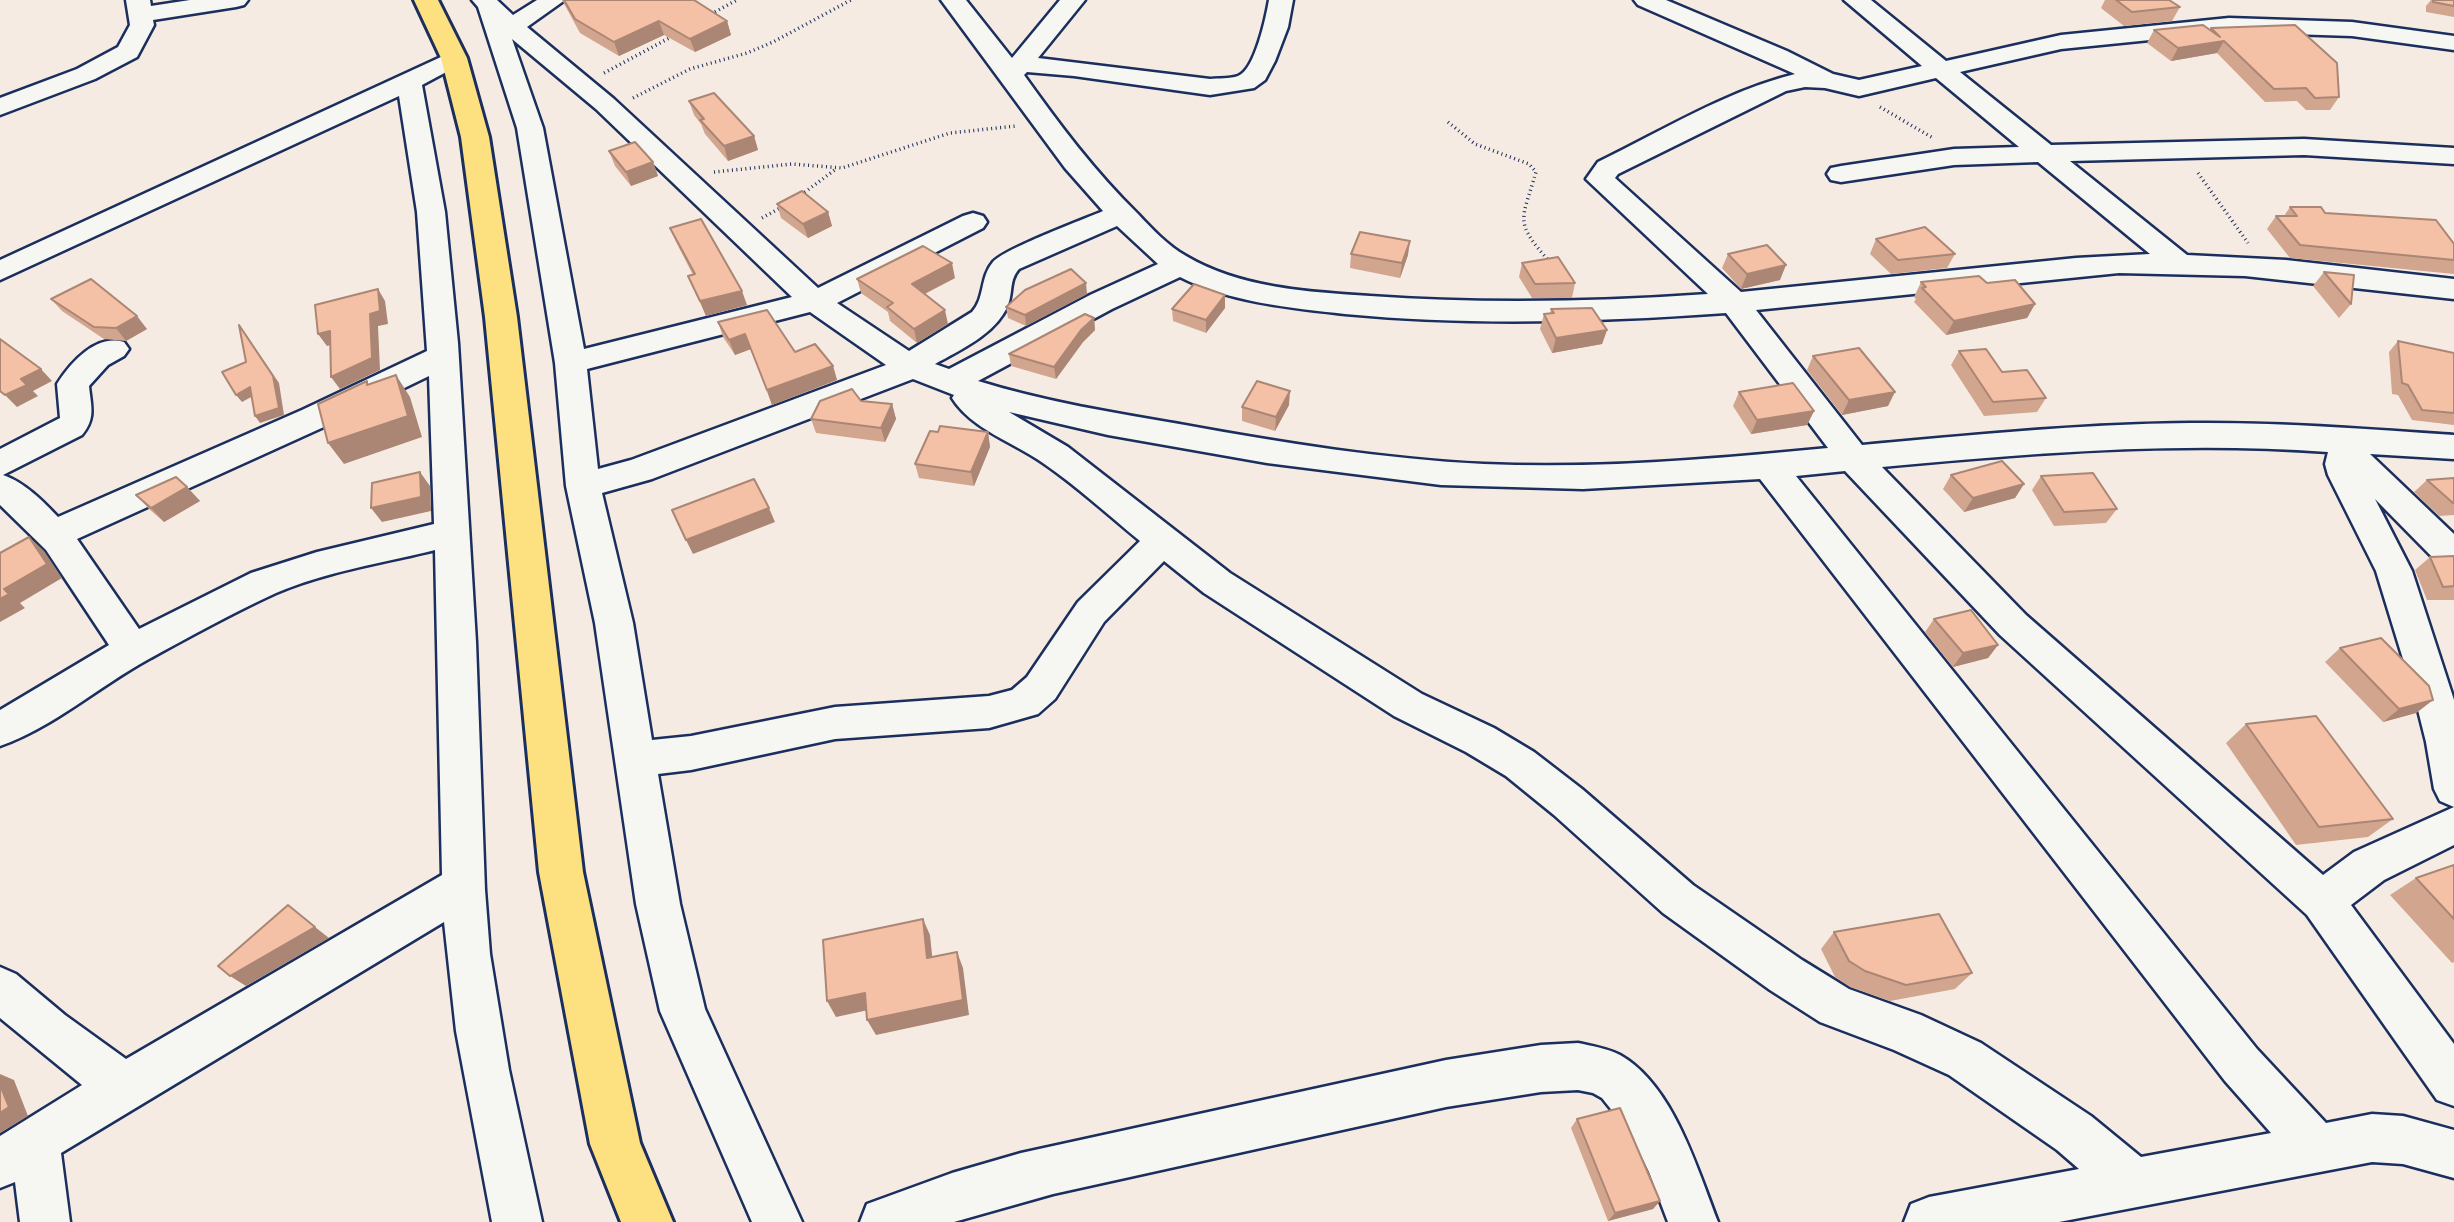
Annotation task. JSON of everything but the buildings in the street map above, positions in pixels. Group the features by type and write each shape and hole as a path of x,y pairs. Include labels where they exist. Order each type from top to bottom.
{"main road":[{"path":"426,0 454,58 475,137 501,317 561,872 615,1144 647,1222"}],"street":[{"path":"0,107 86,75 128,52 142,25 139,7 236,0"},
{"path":"494,10 553,0"},
{"path":"953,0 1016,69 1045,126 1120,214 1152,247 1180,265 1261,292 1323,302 1452,313 1595,312 1674,309 2117,264 2265,268 2454,289"},
{"path":"1016,69 1073,0"},
{"path":"1016,69 1116,73 1210,87 1245,83 1256,75 1263,61 1276,27 1281,0"},
{"path":"1646,0 1778,56 1825,80"},
{"path":"1861,1 1937,68 2046,153 2180,264"},
{"path":"494,10 610,110 782,274 856,332 930,373 995,419 1056,455 1217,583 1322,652 1408,705 1480,740 1520,764 1568,802 1678,899 1786,975 1836,1006 1905,1031 1965,1059 2074,1133 2132,1182"},
{"path":"494,10 530,128 571,363 583,486 614,623 658,904 682,1011 777,1222"},
{"path":"2454,43 2352,29 2229,25 2091,38 1937,68 1859,88 1825,80 1805,79 1777,86 1608,168 1600,175 1604,184 1734,302 1855,460 2056,666 2322,901 2454,1083"},
{"path":"0,271 409,82 454,58"},
{"path":"409,82 424,151 436,252 452,533 468,940 489,1093 517,1222"},
{"path":"1841,174 1954,157 2181,149 2304,147 2454,156"},
{"path":"930,373 985,317 993,301 995,278 1009,263 1120,214"},
{"path":"571,363 816,301 972,222"},
{"path":"583,486 930,373 1089,308 1180,265"},
{"path":"0,464 70,427 76,420 73,384 91,364 113,349"},
{"path":"54,534 314,418 443,356"},
{"path":"930,373 1028,405 1147,431 1285,455 1427,474 1533,478 1770,467 2090,439 2250,435 2341,447 2454,447"},
{"path":"2341,447 2454,556"},
{"path":"2341,447 2345,475 2394,570 2434,698 2446,742 2454,789"},
{"path":"1770,467 2241,1065 2317,1148"},
{"path":"0,487 27,507 54,534 132,650"},
{"path":"0,729 58,697 132,650 264,583 317,566 452,533"},
{"path":"634,759 691,753 835,723 989,712 1024,703 1041,688 1091,612 1162,541"},
{"path":"2322,901 2369,866 2454,825"},
{"path":"45,1222 18,1153 465,884"},
{"path":"0,989 49,1031 124,1087"},
{"path":"885,1222 1019,1178 1427,1090 1534,1069 1581,1065 1602,1071 1625,1087 1650,1121 1695,1214"},
{"path":"1929,1222 2132,1182 2385,1138 2403,1140 2454,1154"}],"path":[{"path":"705,18 737,0"},
{"path":"610,110 690,69 773,42 851,0"},
{"path":"580,84 683,30"},
{"path":"1859,88 1896,119 1938,140 1954,157"},
{"path":"1448,122 1475,144 1529,164 1536,172 1520,215 1527,236 1558,271"},
{"path":"793,202 837,169 950,133 988,127 1045,126"},
{"path":"2181,149 2265,268"},
{"path":"681,176 792,164 837,169"},
{"path":"738,231 784,206"}]}
